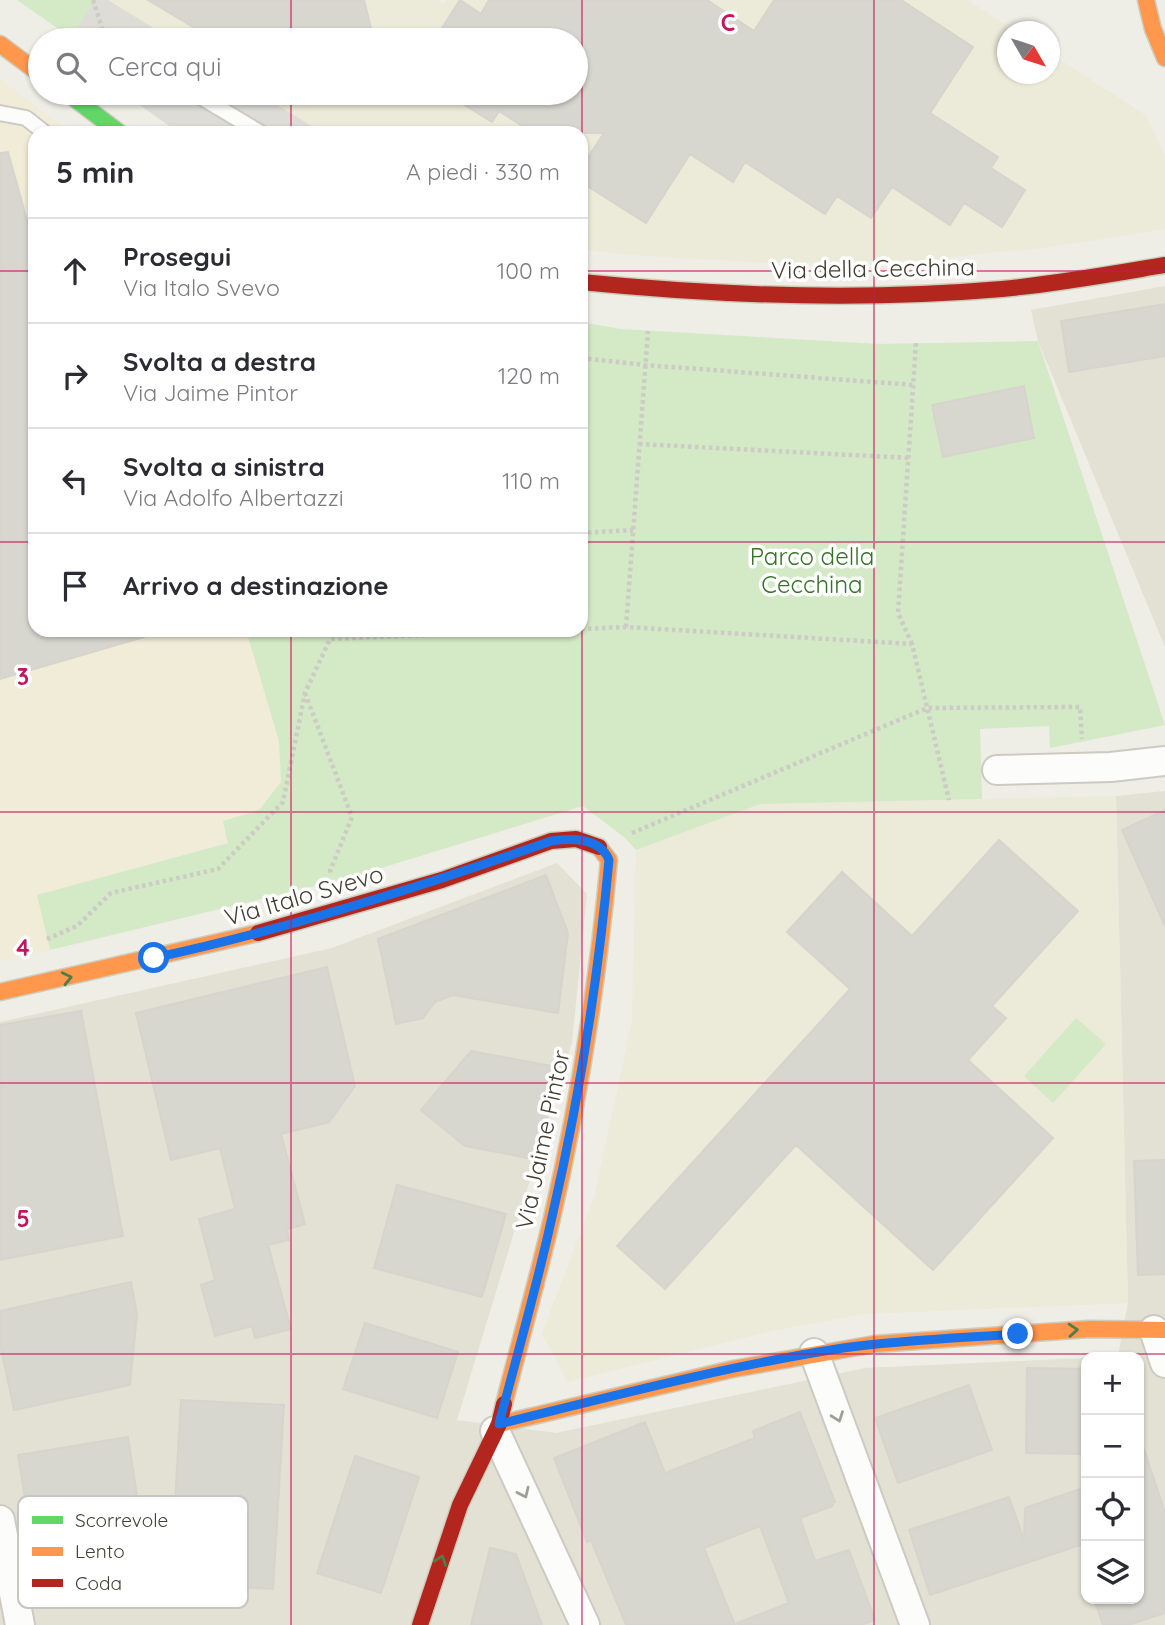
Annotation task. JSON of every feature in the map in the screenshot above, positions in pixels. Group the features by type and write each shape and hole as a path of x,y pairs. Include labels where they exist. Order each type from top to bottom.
{"street":[{"path":"1147,0 1165,21"},
{"path":"1147,0 1153,29 1165,58"},
{"path":"0,44 28,65"},
{"path":"82,105 111,126"},
{"name":"Via della Cecchina","path":"588,283 779,295 900,295 1029,286 1165,265"},
{"path":"997,770 1111,767 1165,761"},
{"name":"Via Italo Svevo","path":"0,992 231,941 442,880 551,841 585,841 594,844 607,856"},
{"name":"Via Jaime Pintor","path":"420,1625 460,1505 497,1427 552,1217 584,1056 602,940 607,856"},
{"path":"585,1625 497,1427 666,1383 814,1353 875,1344 1089,1329 1159,1330 1165,1363"},
{"path":"814,1353 915,1625"},
{"path":"0,1520 20,1625"}],"lane":[{"path":"214,105 249,126"},
{"path":"0,113 26,118 37,126"}],"path":[{"path":"93,0 102,28"},
{"path":"626,627 648,331"},
{"path":"916,343 898,613 912,644 949,800"},
{"path":"588,359 914,385"},
{"path":"639,444 910,458"},
{"path":"588,533 633,530"},
{"path":"588,628 626,627 912,644"},
{"path":"47,939 77,926 111,893 218,869 283,802 305,693 330,639 378,637"},
{"path":"305,693 352,817 331,871 337,910"},
{"path":"607,856 624,837 927,708 1080,707 1082,741"}],"shaded area":[{"path":"95,0 108,0 154,28 76,28"},
{"path":"108,0 437,0 444,4 447,0 967,0 1000,21 997,21 997,84 1060,84 1060,60 1145,115 1165,156 1165,229 1052,247 921,260 766,263 588,250 588,126 312,126 278,105 588,105 588,28 154,28"},
{"path":"0,79 28,101 28,105 34,105 61,126 28,126 28,637 248,637 279,741 281,782 259,810 223,821 229,842 38,895 50,950 0,961"},
{"path":"140,105 278,105 312,126 169,126"},
{"path":"1165,286 1165,647 1038,341 1031,310"},
{"path":"1165,791 1165,1625 0,1625 0,1022 332,948 557,863 587,894 572,1042 457,1420 556,1433 865,1368 1081,1358 1081,1604 1144,1604 1144,1352 1119,1352 1128,1303 1116,796"},
{"path":"1116,796 1128,1303 865,1314 776,1330 568,1382 542,1334 595,1194 632,1022 636,850 760,804"}],"green space":[{"path":"17,0 95,0 76,28 57,28"},
{"name":"Parco della Cecchina","path":"588,323 621,329 879,344 1038,341 1165,725 1050,748 1049,726 980,729 982,799 760,804 636,850 624,837 583,806 352,877 50,950 37,895 228,843 223,821 259,810 281,782 279,741 248,637 588,637"},
{"path":"1076,1018 1106,1044 1053,1103 1024,1076"}],"building":[{"path":"148,0 364,0 371,28 195,28"},
{"path":"460,0 481,14 489,0 707,0 754,31 774,0 901,0 973,47 930,113 998,157 991,168 1025,190 1002,227 964,203 950,225 892,187 871,218 837,196 825,214 745,162 733,182 690,154 646,223 588,186 588,157 604,133 588,133 588,126 522,126 499,111 492,122 464,105 588,105 588,28 442,28"},
{"path":"8,152 28,224 28,637 144,637 0,679 0,153"},
{"path":"1165,304 1165,356 1069,372 1061,321"},
{"path":"1024,386 1034,438 943,457 932,405"},
{"path":"1165,810 1165,926 1122,830"},
{"path":"999,840 1078,911 992,1006 1006,1018 968,1060 1053,1138 933,1270 796,1145 665,1289 617,1246 850,989 787,932 842,872 912,936"},
{"path":"546,875 568,933 558,1013 453,995 435,1002 423,1018 396,1024 378,939"},
{"path":"327,967 355,1086 329,1122 281,1134 305,1224 287,1229 289,1240 268,1245 291,1329 255,1338 252,1326 215,1336 201,1285 215,1280 199,1219 235,1209 220,1148 171,1160 136,1013"},
{"path":"81,1011 123,1236 0,1260 0,1025"},
{"path":"471,1051 557,1067 539,1160 465,1146 421,1110"},
{"path":"1165,1160 1165,1274 1138,1275 1134,1161"},
{"path":"397,1185 506,1214 482,1297 374,1268"},
{"path":"131,1282 137,1314 130,1385 14,1410 0,1344 0,1311"},
{"path":"365,1323 458,1352 437,1418 343,1389"},
{"path":"1027,1368 1081,1369 1081,1454 1026,1453"},
{"path":"969,1385 992,1450 898,1483 875,1418"},
{"path":"181,1400 284,1405 273,1589 248,1588 248,1496 175,1496"},
{"path":"800,1412 835,1502 832,1503 833,1506 800,1518 815,1561 849,1550 875,1620 861,1625 738,1625 737,1623 789,1603 760,1526 704,1548 735,1625 626,1625 591,1540 587,1542 554,1458 645,1422 665,1473 755,1438 753,1431"},
{"path":"128,1437 137,1496 25,1496 18,1455"},
{"path":"1144,1449 1165,1513 1165,1613 1128,1625 1103,1625 1096,1604 1144,1604"},
{"path":"355,1456 419,1477 381,1593 317,1573"},
{"path":"1081,1489 1081,1545 930,1595 909,1530 1009,1497 1024,1540 1025,1508"},
{"path":"490,1548 516,1554 542,1625 471,1625"}],"traffic: fast":[{"path":"83,105 111,126"}],"traffic: slow":[{"path":"1146,0 1153,29 1165,58"},
{"path":"0,44 28,65"},
{"path":"504,1404 552,1218 579,1085 609,860 599,847"},
{"path":"0,992 258,933"},
{"path":"499,1424 733,1369 875,1344 1089,1329 1165,1330"}],"traffic: jam":[{"path":"588,283 739,294 896,295 1022,287 1165,265"},
{"path":"258,933 442,880 551,841 576,839 599,847"},
{"path":"420,1625 460,1505 499,1424 504,1404"}],"route":[{"path":"154,958 231,941 442,880 551,841 585,841 606,852 609,860 602,940 584,1056 552,1217 499,1424 666,1383 814,1353 875,1344 1018,1334"}]}
